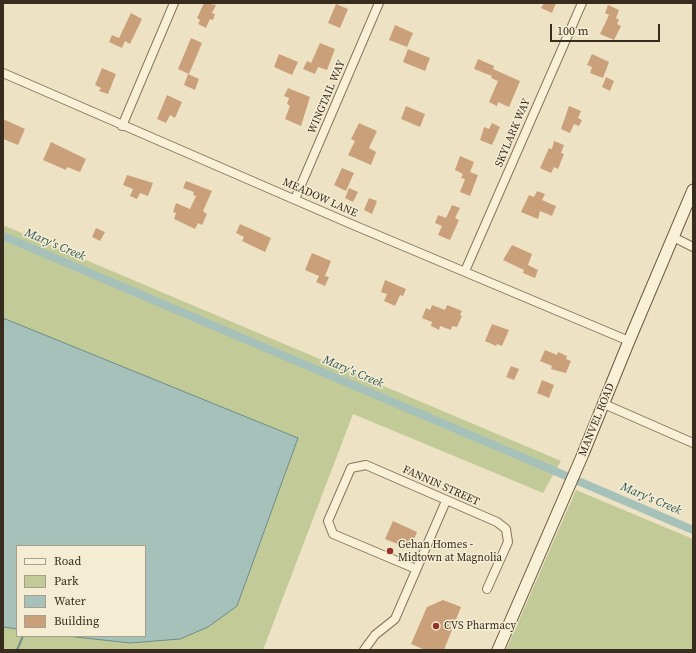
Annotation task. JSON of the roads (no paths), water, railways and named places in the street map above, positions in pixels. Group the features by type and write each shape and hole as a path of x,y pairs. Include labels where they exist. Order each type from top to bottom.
{"main road":[{"name":"MANVEL ROAD","path":"498,650 583,454 629,340 693,190"}],"street":[{"path":"122,126 174,3"},
{"name":"WINGTAIL WAY","path":"295,199 379,3"},
{"name":"SKYLARK WAY","path":"465,271 582,3"},
{"name":"MEADOW LANE","path":"3,73 122,126 629,340"},
{"path":"672,237 693,247"},
{"path":"604,404 693,443"},
{"name":"FANNIN STREET","path":"416,569 333,534 328,521 351,468 366,465 497,522 506,529 508,542 487,589"},
{"path":"364,650 376,635 395,619 446,501"}],"water":[{"path":"3,318 298,438 237,606 208,627 180,639 130,643 76,637 146,637 146,545 16,545 16,629 3,627"}],"waterway":[{"name":"Mary's Creek","path":"3,236 693,530"},
{"path":"17,650 23,637"}],"place":[{"name":"Gehan Homes - Midtown at Magnolia","path":"390,551"},
{"name":"CVS Pharmacy","path":"436,626"}]}
